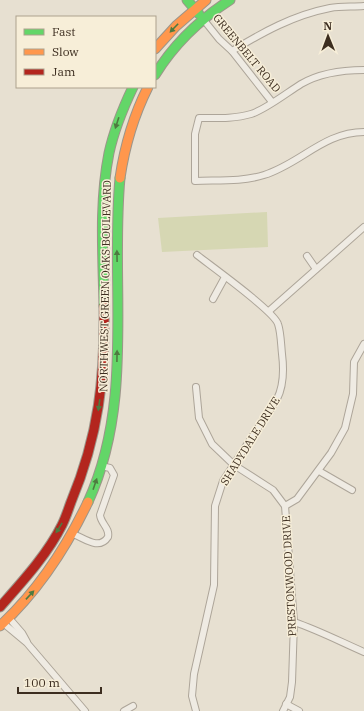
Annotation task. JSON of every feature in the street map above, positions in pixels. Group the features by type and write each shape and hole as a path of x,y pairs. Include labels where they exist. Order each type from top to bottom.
{"main road":[{"name":"GREENBELT ROAD","path":"187,0 203,20"},
{"path":"156,48 176,26 206,0"},
{"path":"156,72 171,51 187,34 230,0"},
{"name":"NORTHWEST GREEN OAKS BOULEVARD","path":"0,607 29,574 62,525 81,482 89,454 97,421 101,388 103,342 102,233 106,164 110,145 119,118 132,88"},
{"name":"NORTHWEST GREEN OAKS BOULEVARD","path":"4,622 35,589 56,563 73,534 105,467 116,381 118,188 122,155 128,129 141,98 147,88"},
{"path":"102,233 117,233"}],"street":[{"path":"329,0 331,8"},
{"path":"232,51 259,34 289,20 331,8 364,6"},
{"name":"GREENBELT ROAD","path":"203,20 219,39 232,51 272,102"},
{"path":"364,70 348,70 325,74 303,83 252,114 231,118 199,118 195,134 195,181 243,179 264,175 290,164 321,144 337,136 354,132 364,132"},
{"path":"268,310 364,227"},
{"name":"SHADYDALE DRIVE","path":"196,711 192,696 194,674 214,585 215,506 223,481 280,393 283,367 278,323 268,310 197,255"},
{"path":"307,256 316,269"},
{"path":"213,299 226,277"},
{"path":"285,506 297,499 319,471 331,454 345,428 353,394 354,362 364,344"},
{"name":"PRESTONWOOD DRIVE","path":"196,387 199,418 212,444 234,465 274,490 285,506 294,622 292,682 290,696 283,711"},
{"path":"73,534 96,544 104,542 108,537 108,531 100,515 114,477 113,471 105,467"},
{"path":"319,471 352,490"},
{"path":"4,622 27,643 85,711"},
{"path":"294,622 310,627 364,652"},
{"path":"286,704 299,711"},
{"path":"124,711 133,706"}],"green space":[{"path":"267,212 268,247 162,252 158,218"}],"traffic: fast":[{"path":"187,0 199,14"},
{"path":"156,73 170,53 188,33 230,0"},
{"path":"104,306 102,229 106,172 113,136 133,88"},
{"path":"88,502 102,463 111,423 116,383 118,342 117,259 120,178"}],"traffic: slow":[{"path":"156,48 176,26 206,0"},
{"path":"120,178 130,131 148,88"},
{"path":"0,626 14,613 39,584 61,552 88,502"}],"traffic: jam":[{"path":"0,607 34,568 56,536 65,519 80,477 88,453 98,406 103,357 104,306"}]}
